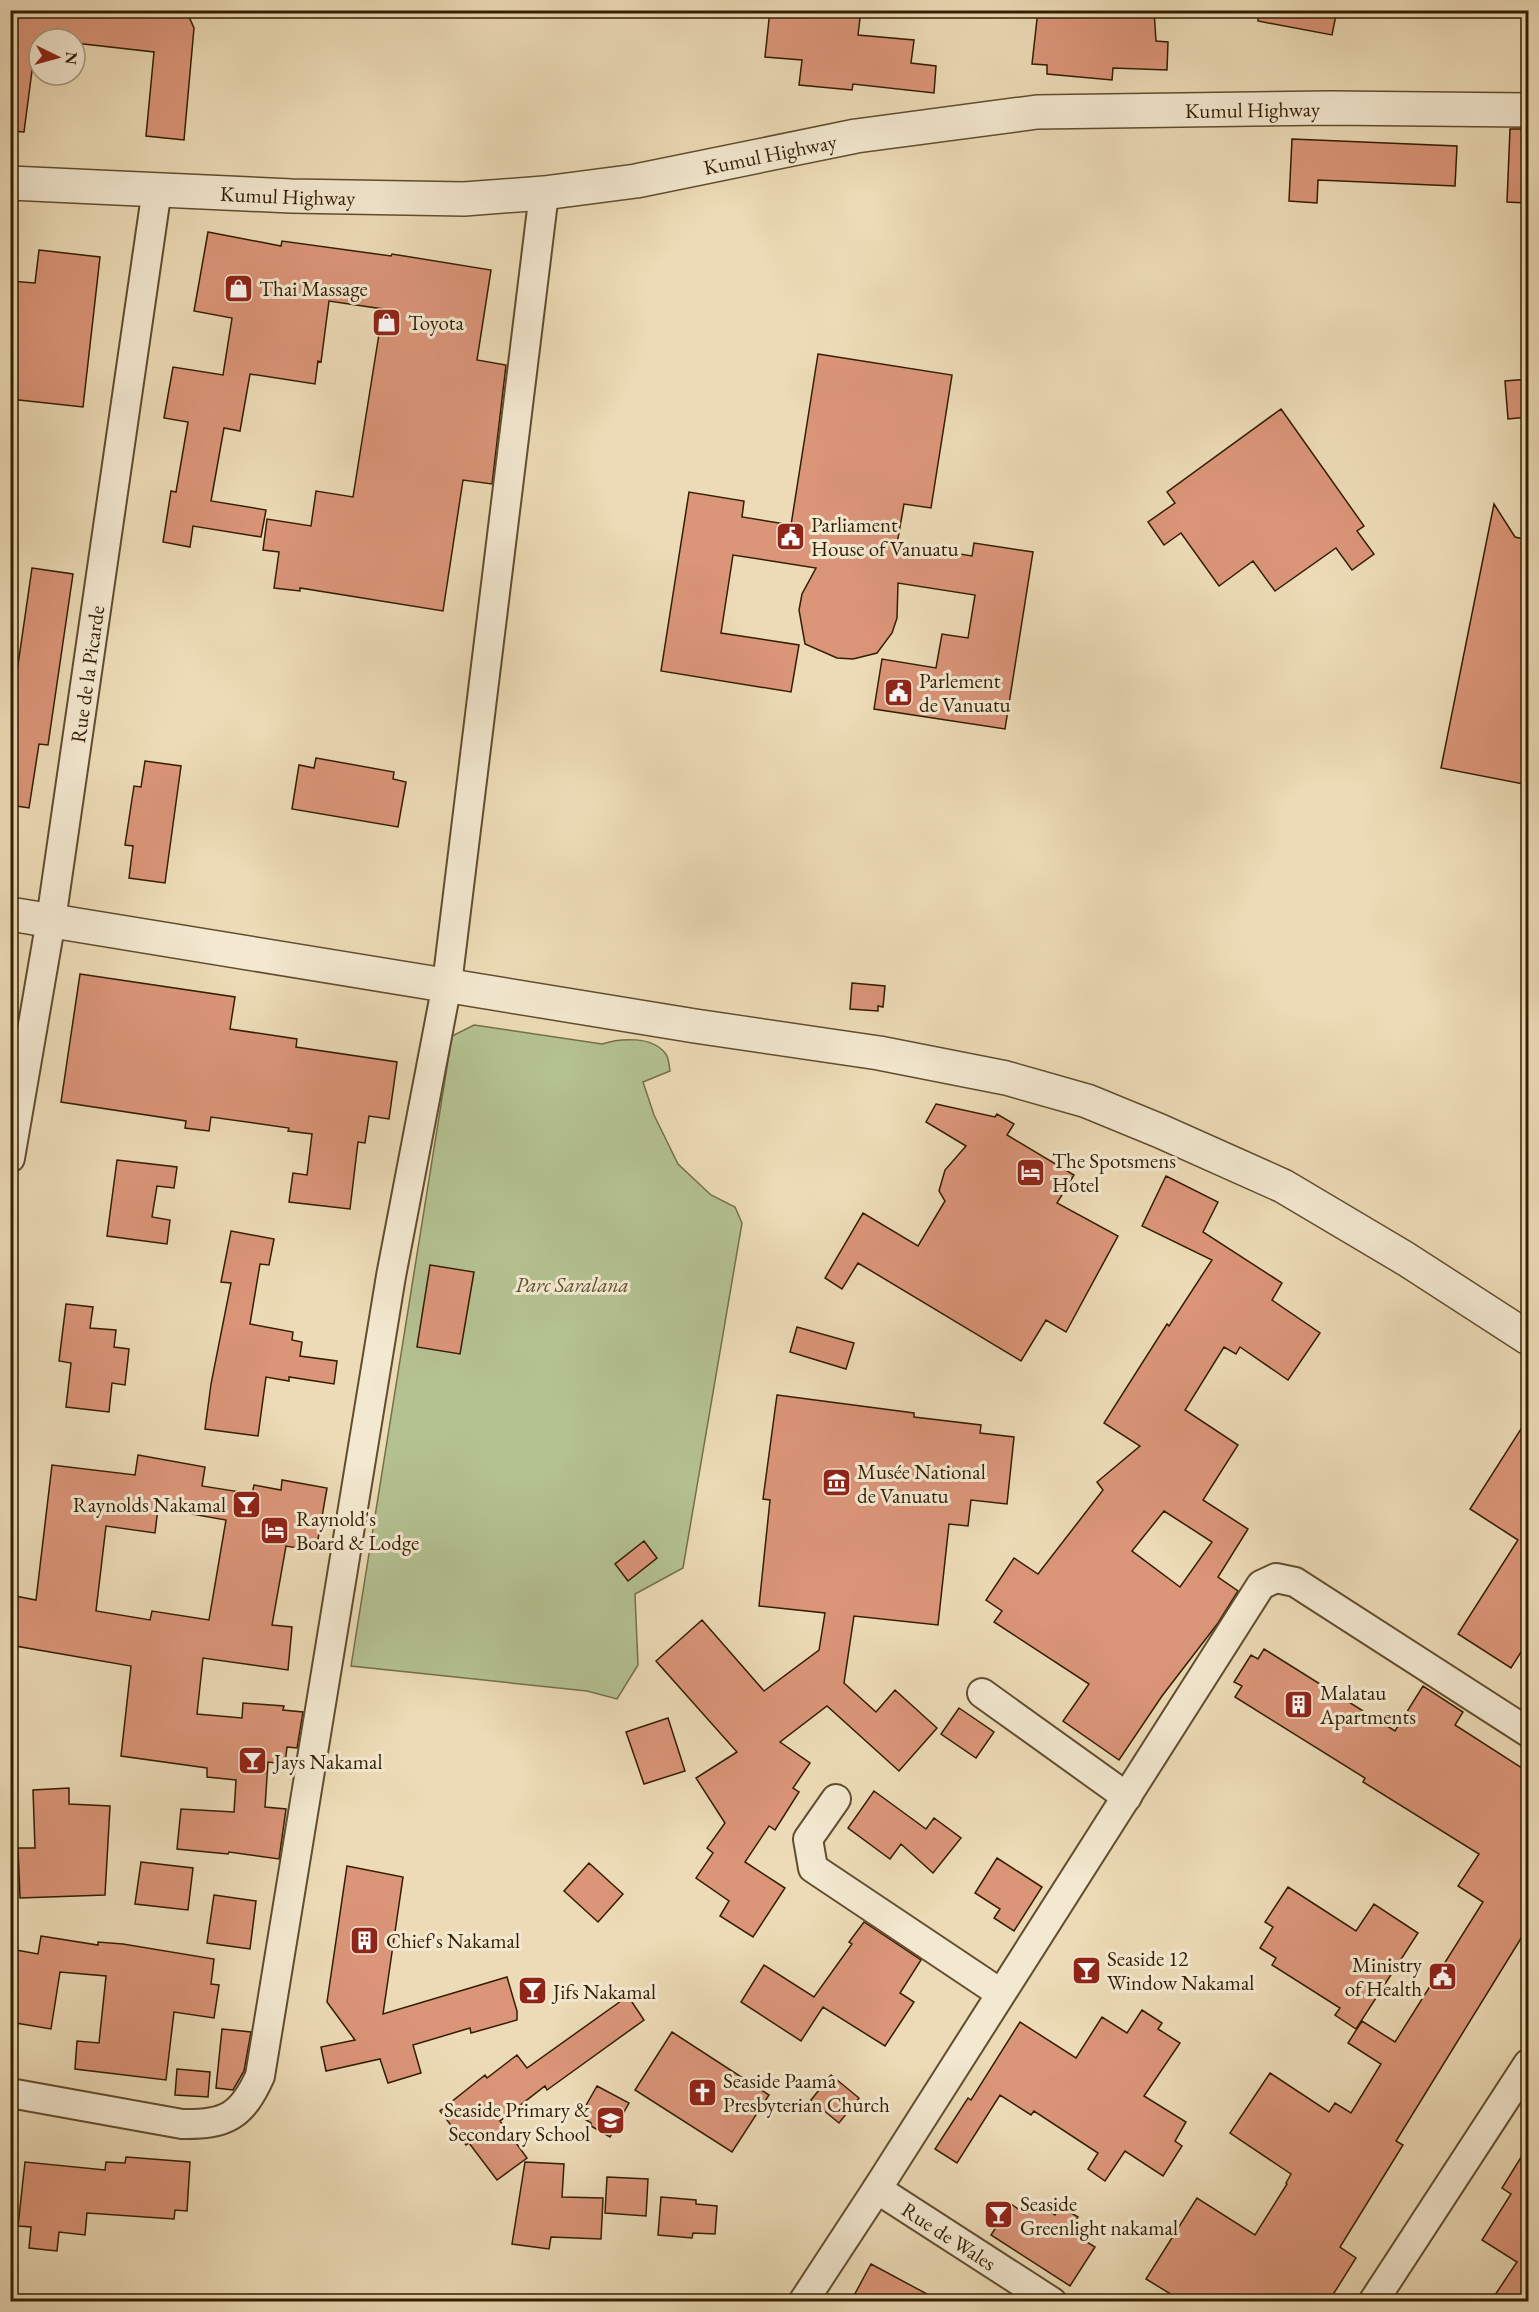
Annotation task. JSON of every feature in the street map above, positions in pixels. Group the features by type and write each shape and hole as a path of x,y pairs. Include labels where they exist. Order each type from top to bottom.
{"street":[{"name":"Kumul Highway","path":"10,183 291,196 464,199 544,193 636,181 856,136 1037,112 1319,108 1528,110"},
{"name":"Rue de la Picarde","path":"10,1158 51,920 157,189"},
{"path":"10,2093 182,2124 201,2125 221,2120 237,2112 249,2100 260,2076 389,1288 447,984 544,193"},
{"path":"10,914 695,1026 879,1053 1006,1078 1087,1101 1283,1186 1406,1259 1528,1338"},
{"path":"803,2301 877,2189 1261,1585 1276,1578 1295,1582 1528,1732"},
{"path":"982,1693 1127,1797"},
{"path":"836,1799 808,1839 813,1868 1000,1993"},
{"path":"1373,2301 1528,2064"},
{"name":"Rue de Wales","path":"877,2189 1052,2301"}],"green space":[{"name":"Parc Saralana","path":"474,1025 602,1044 618,1040 644,1041 659,1047 667,1057 670,1071 643,1082 654,1115 678,1164 711,1195 735,1207 742,1223 683,1568 635,1594 638,1665 617,1699 587,1691 351,1666 452,1036"}],"building":[{"path":"10,10 186,10 194,28 184,140 146,136 154,52 87,44 87,27 27,27 27,87 30,87 24,132 10,131"},
{"path":"770,10 861,10 858,35 914,40 911,63 936,66 934,93 853,84 852,90 799,85 802,60 765,57"},
{"path":"1038,10 1154,10 1156,41 1168,42 1167,70 1113,68 1112,80 1047,74 1047,65 1032,64"},
{"path":"1259,10 1337,10 1332,35 1258,21"},
{"path":"1510,129 1528,129 1528,203 1507,202"},
{"path":"1292,139 1457,146 1455,186 1318,180 1317,203 1289,201"},
{"path":"208,232 281,246 282,241 391,256 392,254 491,270 477,360 506,365 492,484 463,480 443,611 300,588 300,591 274,588 279,552 263,550 267,519 311,526 316,491 353,497 383,309 329,301 321,362 318,361 315,384 250,374 240,431 224,428 211,501 266,510 261,537 193,526 190,547 163,542 171,491 176,492 188,422 164,418 173,367 223,375 232,318 194,311"},
{"path":"39,250 100,257 83,407 10,399 10,281 35,283"},
{"name":"Parliament House of Vanuatu","path":"818,354 952,375 931,508 904,504 897,544 972,556 974,543 1033,552 1005,729 874,709 882,659 936,668 942,634 968,638 975,595 898,583 897,618 892,633 877,653 853,659 837,658 805,644 799,610 802,594 816,568 733,555 721,633 799,645 791,692 661,671 689,492 744,501 742,517 791,525"},
{"path":"1528,379 1528,417 1508,419 1505,381"},
{"path":"1281,409 1364,526 1357,531 1374,554 1352,570 1336,548 1275,591 1253,561 1219,586 1181,533 1164,545 1148,522 1175,503 1167,492"},
{"path":"1494,504 1515,537 1528,540 1528,785 1441,768"},
{"path":"32,568 73,574 48,745 39,744 29,808 10,805 10,720"},
{"path":"316,758 394,772 393,779 406,782 398,827 292,809 299,765 314,768"},
{"path":"145,761 181,766 165,883 129,878 133,846 125,845 134,786 141,787"},
{"path":"80,974 235,997 230,1029 297,1039 296,1047 397,1062 389,1119 369,1116 365,1143 358,1142 350,1209 289,1202 293,1173 307,1175 312,1134 288,1131 289,1128 211,1117 209,1131 185,1128 186,1121 61,1102"},
{"path":"852,983 885,986 883,1007 878,1006 878,1011 850,1009"},
{"path":"936,1104 995,1117 997,1114 1014,1124 1007,1135 1074,1175 1057,1203 1118,1236 1066,1332 1046,1320 1021,1361 858,1263 842,1289 825,1278 863,1213 918,1246 945,1201 939,1191 945,1170 966,1146 926,1122"},
{"path":"117,1160 177,1167 174,1188 157,1186 152,1217 170,1220 167,1244 107,1236"},
{"path":"1166,1176 1218,1202 1203,1232 1282,1283 1272,1300 1320,1333 1288,1380 1240,1347 1236,1354 1224,1347 1185,1410 1238,1445 1203,1500 1248,1529 1218,1577 1238,1591 1218,1623 1162,1696 1119,1760 1063,1721 1089,1684 994,1622 1002,1611 986,1600 1014,1558 1038,1574 1103,1490 1097,1482 1140,1446 1104,1423 1167,1324 1169,1326 1212,1260 1142,1226","holes":["1164,1511 1212,1542 1180,1587 1132,1551"]},
{"path":"231,1231 274,1239 269,1265 260,1264 250,1324 293,1332 292,1340 302,1342 300,1356 337,1361 334,1384 289,1377 289,1381 266,1377 258,1436 205,1429 211,1384 231,1283 221,1282"},
{"path":"430,1265 474,1272 460,1354 417,1347"},
{"path":"66,1304 93,1307 90,1328 116,1330 114,1347 129,1349 125,1385 112,1383 109,1412 66,1407 71,1363 59,1361"},
{"path":"797,1327 854,1343 846,1369 790,1352"},
{"path":"777,1395 914,1413 914,1417 981,1425 980,1433 1014,1437 1007,1504 971,1500 968,1526 949,1524 938,1625 854,1616 844,1683 876,1712 895,1690 937,1728 899,1771 827,1706 780,1742 810,1763 793,1788 799,1792 775,1830 769,1826 745,1862 785,1888 753,1937 720,1916 729,1901 696,1878 713,1853 707,1848 725,1823 696,1778 737,1752 656,1661 702,1620 764,1691 819,1650 825,1613 759,1606 770,1500 763,1499"},
{"path":"1528,1418 1528,1641 1511,1668 1458,1634 1518,1540 1470,1509"},
{"path":"138,1455 205,1467 202,1486 252,1494 254,1485 281,1490 282,1480 327,1488 316,1551 286,1546 272,1625 292,1627 288,1670 203,1658 197,1714 242,1718 243,1703 284,1706 283,1710 303,1712 297,1748 287,1747 285,1764 268,1762 265,1807 286,1809 279,1859 229,1852 228,1854 177,1849 181,1809 234,1812 236,1780 207,1777 207,1768 121,1756 131,1666 10,1645 10,1595 36,1600 52,1465 135,1475","holes":["158,1508 226,1520 209,1620 152,1611 150,1620 96,1611 106,1526 155,1533"]},
{"path":"644,1541 657,1558 628,1581 615,1564"},
{"path":"1264,1649 1395,1731 1423,1686 1463,1712 1455,1725 1528,1772 1528,1927 1396,2141 1403,2145 1340,2247 1356,2258 1329,2301 1182,2301 1146,2279 1197,2198 1255,2235 1291,2174 1230,2133 1270,2073 1329,2112 1335,2103 1351,2113 1381,2064 1348,2043 1362,2021 1395,2042 1483,1902 1458,1886 1479,1854 1363,1782 1365,1778 1235,1697 1242,1686 1234,1682 1251,1655 1258,1659"},
{"path":"959,1708 994,1732 976,1758 941,1734"},
{"path":"668,1718 685,1771 644,1784 626,1732"},
{"path":"69,1788 69,1804 110,1806 105,1895 20,1898 18,1848 35,1848 33,1790"},
{"path":"874,1791 926,1829 934,1818 961,1838 933,1873 901,1844 890,1859 848,1828"},
{"path":"997,1858 1042,1887 1014,1931 994,1918 1000,1909 975,1893"},
{"path":"141,1862 193,1868 188,1910 135,1904"},
{"path":"589,1863 623,1894 598,1922 564,1891"},
{"path":"347,1866 403,1877 383,2014 507,1977 517,2011 517,2020 471,2033 470,2028 413,2045 421,2073 388,2083 380,2059 326,2071 321,2047 355,2040 327,2002"},
{"path":"1288,1887 1356,1931 1374,1904 1418,1933 1356,2029 1335,2015 1340,2008 1272,1965 1276,1958 1260,1948 1273,1927 1265,1922"},
{"path":"214,1895 256,1901 250,1949 207,1943"},
{"path":"864,1922 921,1960 900,1993 914,2002 885,2046 823,2007 801,2041 741,2002 764,1965 814,1997 852,1944 849,1942"},
{"path":"41,1936 98,1945 98,1942 123,1944 214,1959 211,1984 219,1985 214,2018 174,2012 166,2080 75,2069 77,2041 99,2043 106,1976 60,1972 51,2029 10,2022 10,1949 38,1954"},
{"path":"628,1996 644,2020 547,2090 545,2086 500,2121 527,2158 497,2180 469,2143 466,2145 440,2111 485,2075 487,2078 517,2055 527,2068"},
{"path":"1142,2010 1162,2023 1158,2029 1180,2043 1144,2096 1186,2122 1175,2141 1182,2146 1163,2176 1125,2151 1105,2181 1088,2169 1098,2153 1034,2111 1031,2115 1000,2095 957,2163 935,2149 968,2098 971,2100 1020,2022 1076,2058 1102,2017 1127,2033"},
{"path":"222,2029 251,2032 244,2071 233,2090 216,2088"},
{"name":"Seaside Paama Presbyterian Church","path":"672,2032 769,2095 732,2152 635,2090"},
{"path":"177,2069 210,2072 208,2097 175,2095"},
{"path":"831,2075 859,2098 839,2123 811,2100"},
{"path":"597,2086 629,2103 610,2137 591,2126 591,2123 580,2116"},
{"path":"1528,2146 1528,2301 1491,2301 1517,2262 1482,2240 1511,2194 1502,2188"},
{"path":"126,2157 190,2162 187,2211 175,2210 174,2219 87,2213 85,2235 59,2232 57,2251 29,2248 31,2227 18,2226 25,2162 105,2170 106,2162 125,2163"},
{"path":"525,2162 564,2164 562,2197 603,2198 601,2239 551,2237 549,2249 512,2244"},
{"path":"607,2177 648,2179 646,2216 605,2213"},
{"path":"661,2197 696,2200 696,2204 717,2206 715,2234 693,2233 692,2238 658,2235"},
{"path":"1029,2199 1055,2215 1060,2206 1078,2217 1069,2231 1095,2247 1070,2286 991,2235 1011,2204 1021,2211"},
{"path":"871,2264 940,2301 851,2301"}],"place":[{"name":"Thai Massage","path":"238,288"},
{"name":"Toyota","path":"387,322"},
{"name":"Parliament House of Vanuatu","path":"790,536"},
{"name":"Parlement de Vanuatu","path":"898,692"},
{"name":"The Spotsmens Hotel","path":"1031,1172"},
{"name":"Musée National de Vanuatu","path":"836,1483"},
{"name":"Raynolds Nakamal","path":"247,1504"},
{"name":"Raynold's Board & Lodge","path":"275,1530"},
{"name":"Malatau Apartments","path":"1299,1704"},
{"name":"Jays Nakamal","path":"253,1761"},
{"name":"Chief's Nakamal","path":"365,1940"},
{"name":"Seaside 12 Window Nakamal","path":"1086,1970"},
{"name":"Ministry of Health","path":"1443,1976"},
{"name":"Jifs Nakamal","path":"532,1991"},
{"name":"Seaside Paama Presbyterian Church","path":"702,2092"},
{"name":"Seaside Primary & Secondary School","path":"611,2121"},
{"name":"Seaside Greenlight nakamal","path":"999,2215"}]}
